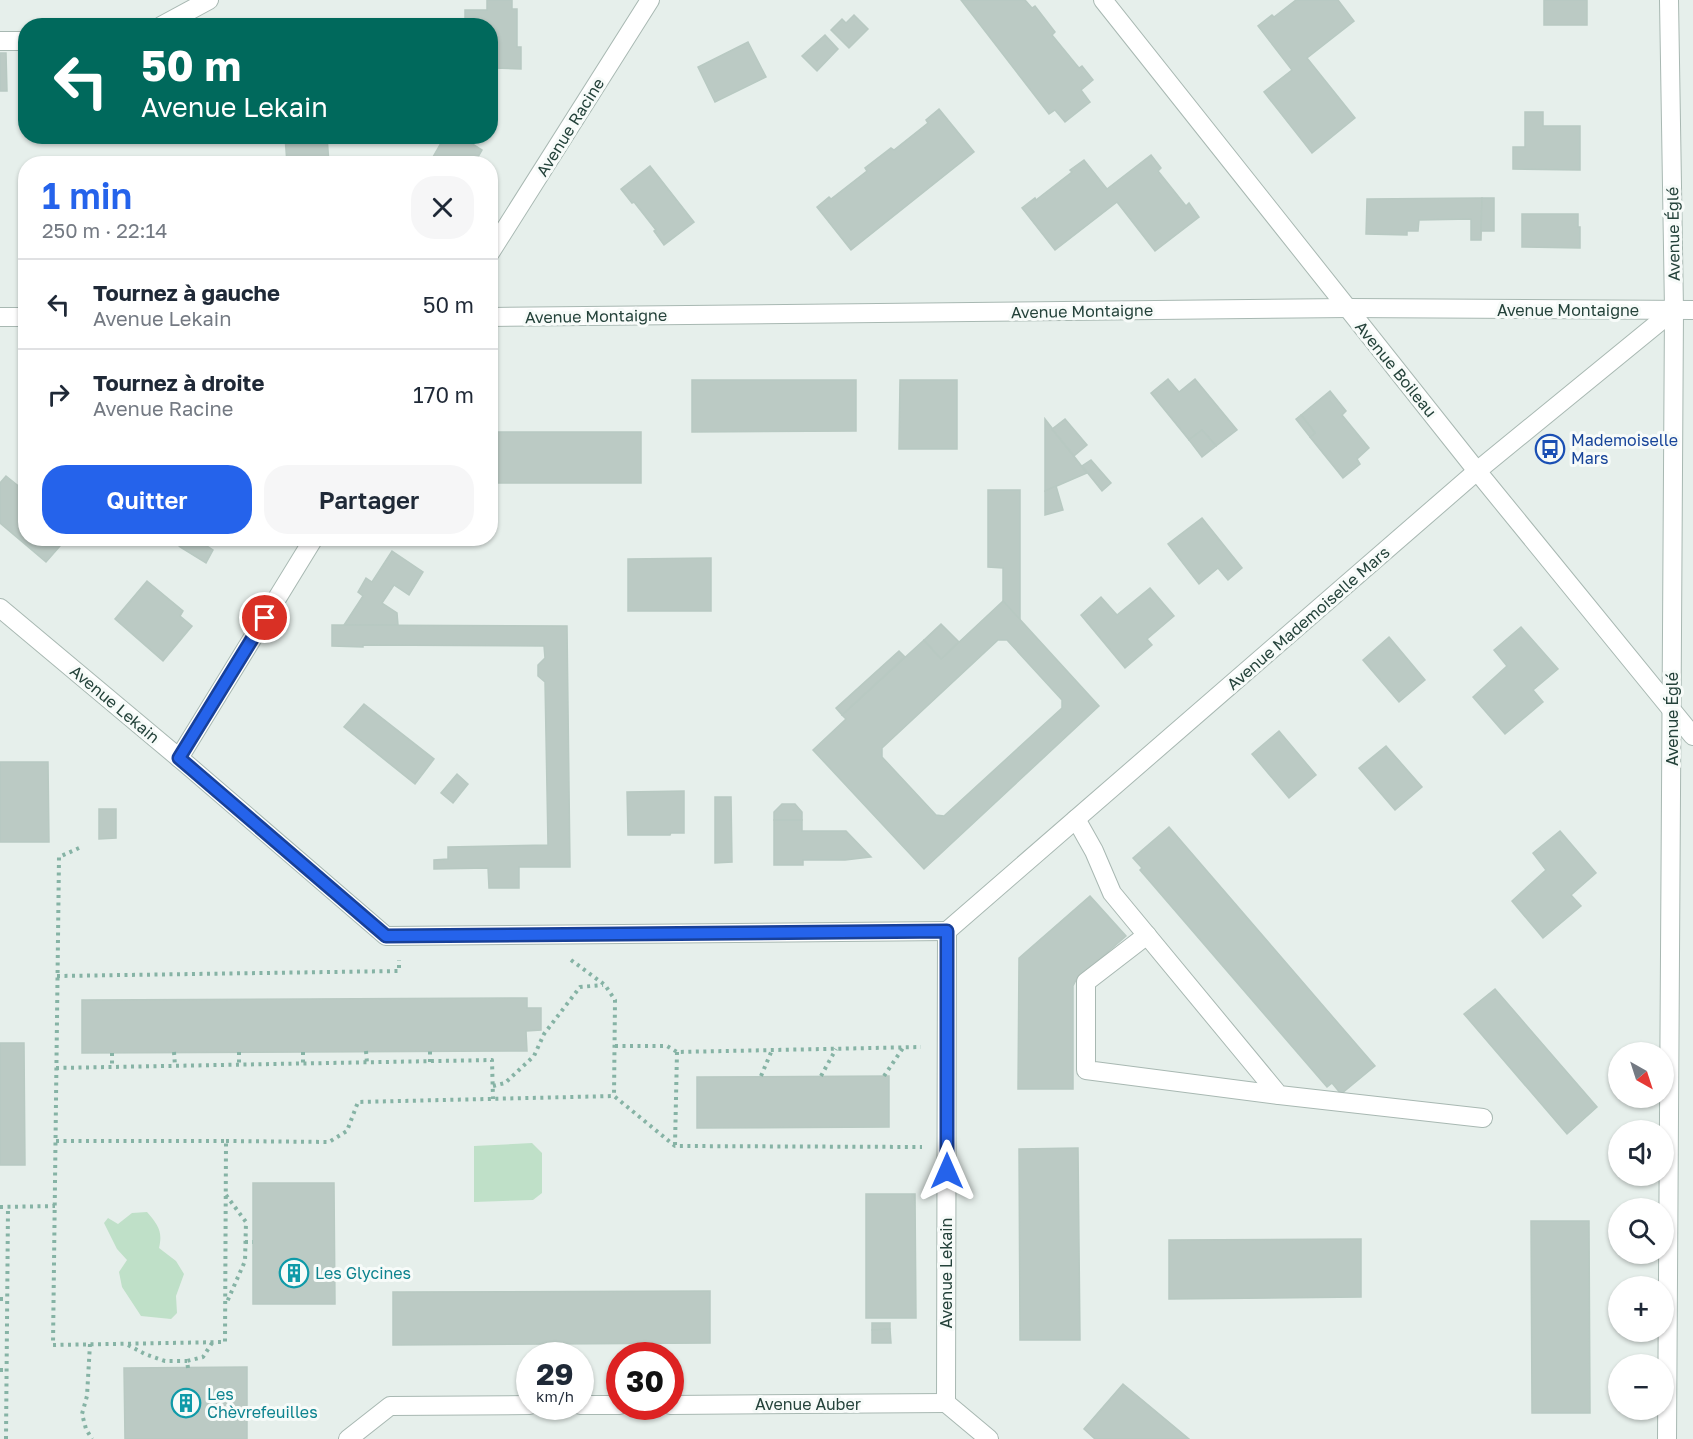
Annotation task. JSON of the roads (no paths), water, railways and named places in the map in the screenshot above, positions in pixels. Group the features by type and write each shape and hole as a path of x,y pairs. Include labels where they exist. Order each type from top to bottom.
{"street":[{"path":"177,18 209,0"},
{"name":"Avenue Boileau","path":"1103,0 1477,471 1693,736"},
{"name":"Avenue Églé","path":"1667,1439 1674,310 1669,0"},
{"name":"Avenue Racine","path":"498,240 646,2"},
{"path":"0,41 18,41"},
{"name":"Avenue Montaigne","path":"498,317 1348,308 1693,310"},
{"name":"Avenue Mademoiselle Mars","path":"947,931 1477,471 1674,310"},
{"path":"0,317 18,317"},
{"path":"179,758 309,546"},
{"name":"Avenue Lekain","path":"0,608 386,936 947,931 946,1403"},
{"path":"1076,819 1094,851 1112,893 1279,1095"},
{"path":"1147,935 1086,982 1086,1070 1483,1118"},
{"path":"946,1403 989,1439"},
{"name":"Avenue Auber","path":"684,1405 946,1403"},
{"path":"352,1438 390,1406 516,1405"}],"place":[{"name":"Mademoiselle Mars","path":"1550,449"},
{"name":"Les Glycines","path":"294,1273"},
{"name":"Les Chèvrefeuilles","path":"186,1403"}]}
